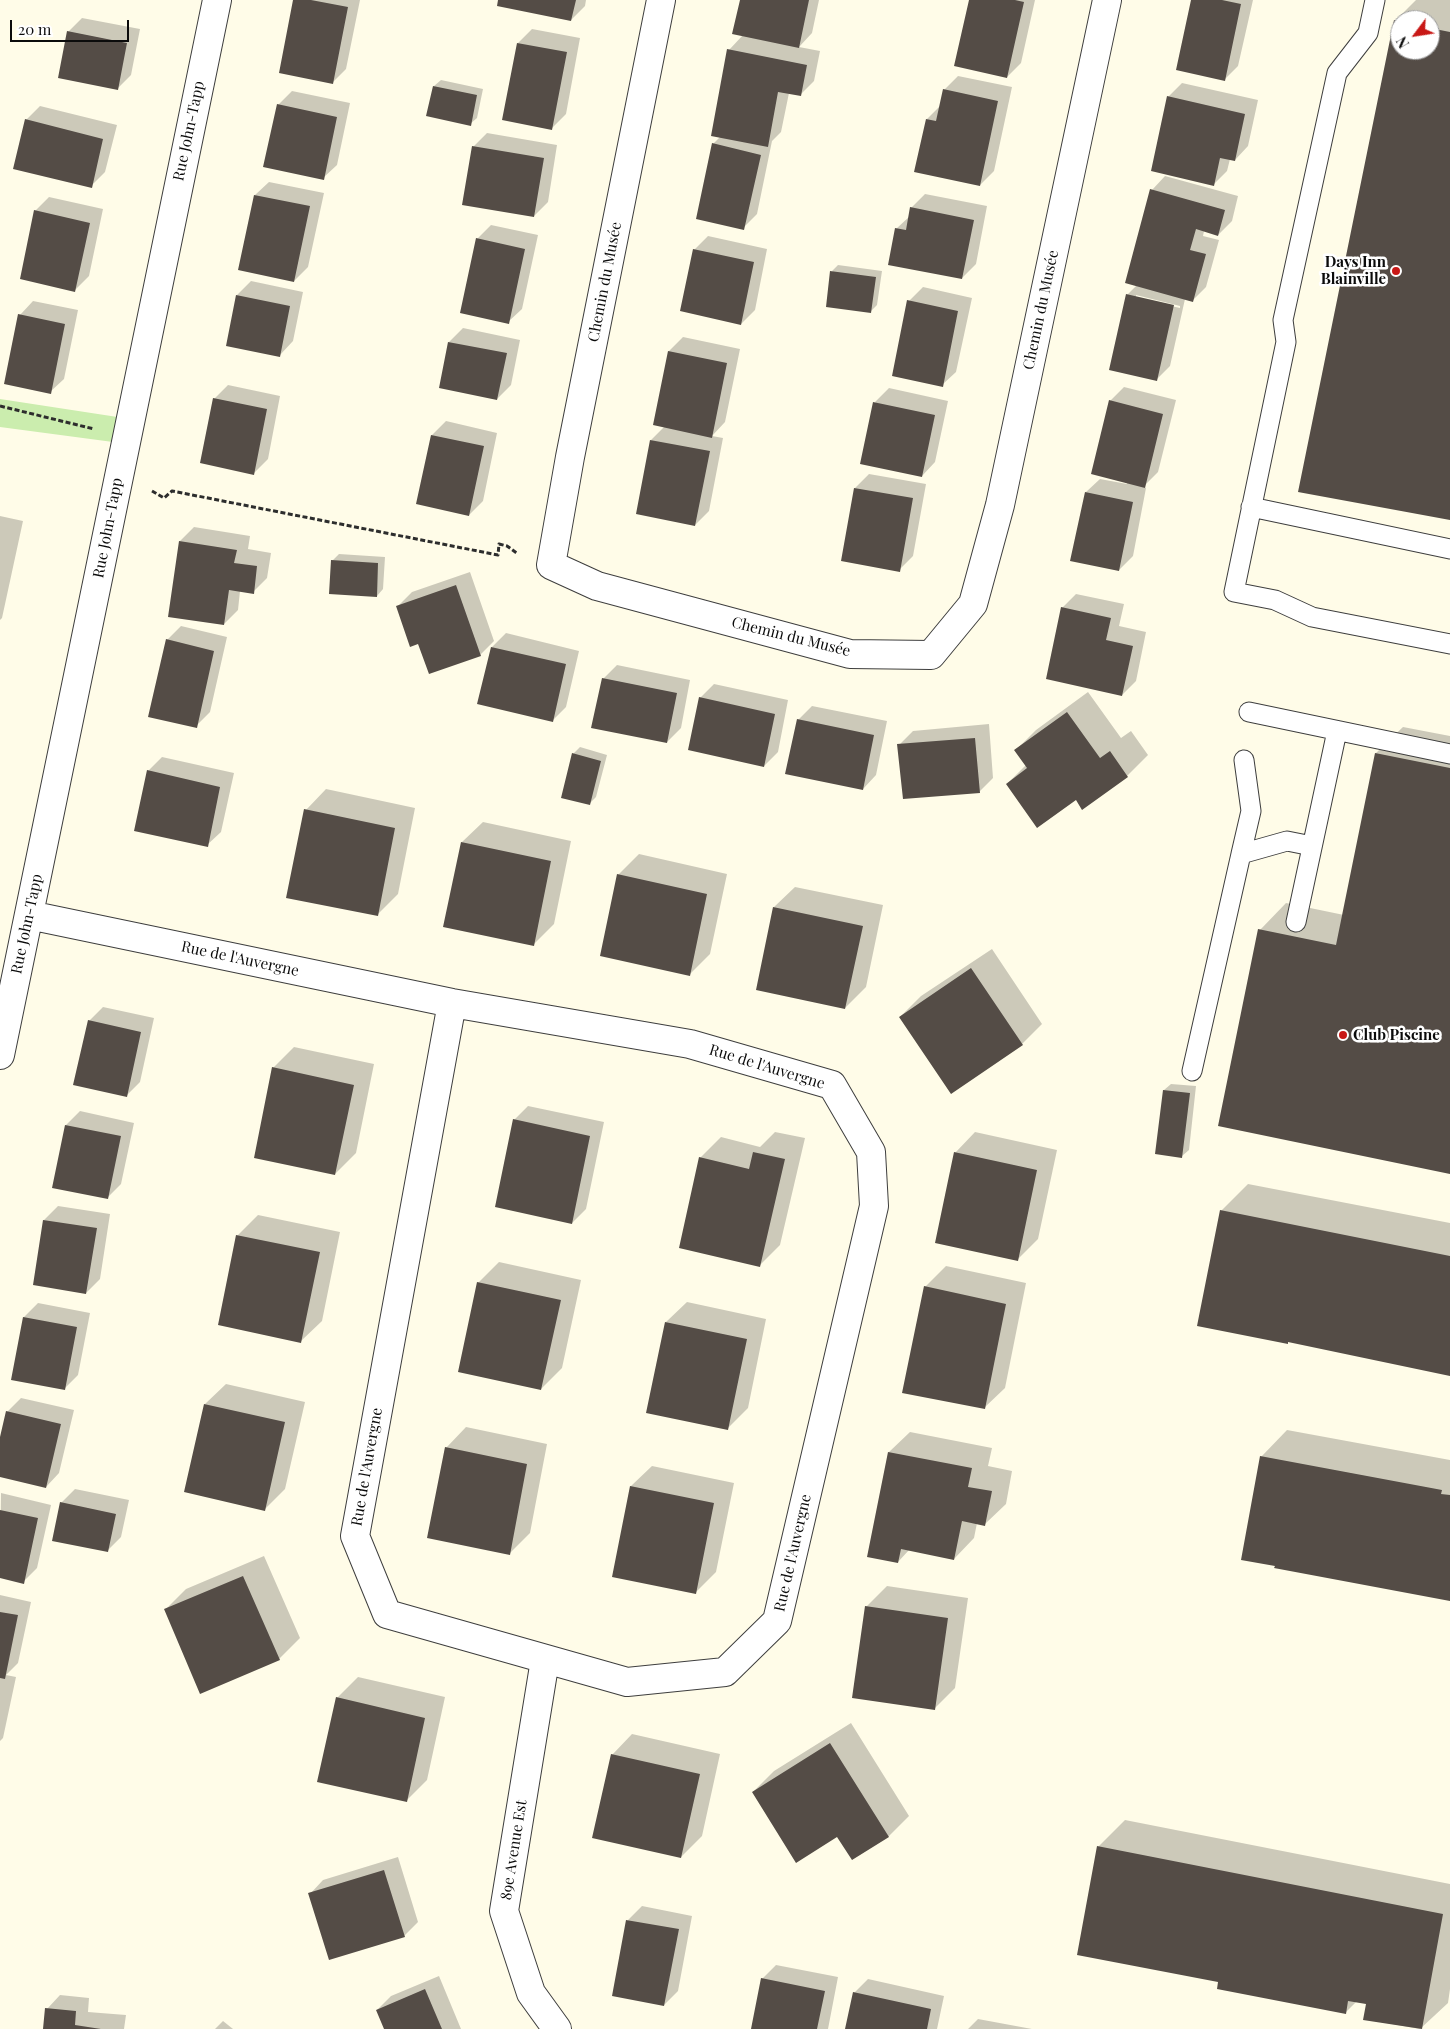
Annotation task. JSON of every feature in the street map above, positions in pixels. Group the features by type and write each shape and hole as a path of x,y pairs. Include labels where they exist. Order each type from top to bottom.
{"street":[{"name":"Rue John-Tapp","path":"0,1055 217,0"},
{"name":"Chemin du Musée","path":"661,0 572,448 551,565 597,586 850,654 931,655 974,604 998,514 1107,0"},
{"name":"Rue de l'Auvergne","path":"29,915 452,1002 690,1044 832,1085 871,1152 874,1206 778,1621 725,1672 626,1682 387,1614 355,1536 452,1002"},
{"name":"89e Avenue Est","path":"545,1660 504,1911 531,1993 557,2029"}],"lane":[{"path":"1375,0 1368,33 1337,73 1283,320 1286,342 1234,592 1275,600 1312,617 1450,644"},
{"path":"1251,507 1450,549"},
{"path":"1248,712 1450,754"},
{"path":"1296,922 1337,731"},
{"path":"1192,1071 1251,811 1244,760"},
{"path":"1241,854 1287,841 1312,846"}],"path":[{"path":"0,406 98,430"},
{"path":"144,488 164,498 172,491 498,555 499,544 507,546 520,556"}],"green space":[{"path":"0,399 124,418 113,442 0,427"}],"building":[{"path":"293,0 311,0 348,7 333,84 279,73"},
{"path":"498,0 576,0 571,21 497,6"},
{"path":"740,0 809,0 799,48 732,34"},
{"path":"969,0 1015,0 1024,2 1007,78 954,66"},
{"path":"1191,0 1222,0 1241,4 1225,81 1176,70"},
{"name":"Days Inn Blainville","path":"1440,30 1450,32 1450,520 1298,492 1390,40 1390,60 1440,60"},
{"path":"67,31 127,43 118,90 58,78"},
{"path":"517,43 567,52 552,130 502,120"},
{"path":"727,49 807,65 801,96 778,92 768,147 711,136"},
{"path":"433,86 477,95 471,126 426,116"},
{"path":"943,89 998,101 980,186 914,172 926,119 936,121"},
{"path":"1167,96 1245,114 1235,161 1220,158 1214,186 1151,171"},
{"path":"277,104 337,117 324,180 263,167"},
{"path":"25,119 103,139 92,188 13,169"},
{"path":"712,143 761,155 744,230 696,219"},
{"path":"472,146 544,158 534,217 462,205"},
{"path":"1150,189 1225,210 1218,236 1196,229 1190,250 1206,254 1193,302 1125,283"},
{"path":"254,195 310,206 294,282 238,270"},
{"path":"910,207 974,220 962,279 888,265 895,228 906,230"},
{"path":"34,210 90,223 75,292 20,279"},
{"path":"476,238 525,249 509,324 460,313"},
{"path":"693,249 754,262 741,325 680,311"},
{"path":"830,271 876,277 871,313 826,307"},
{"path":"1126,294 1174,305 1157,381 1109,370"},
{"path":"236,295 290,306 280,357 226,346"},
{"path":"907,300 958,311 943,387 892,376"},
{"path":"18,314 65,324 51,394 4,384"},
{"path":"448,342 507,353 497,400 439,388"},
{"path":"668,351 727,363 712,438 653,425"},
{"path":"213,398 267,409 254,475 200,463"},
{"path":"1109,400 1163,414 1145,488 1091,474"},
{"path":"873,402 935,415 922,477 860,464"},
{"path":"431,435 484,446 469,516 416,504"},
{"path":"650,440 710,451 695,526 636,514"},
{"path":"854,488 913,498 900,572 841,561"},
{"path":"1085,492 1133,502 1119,571 1070,561"},
{"path":"179,541 237,550 234,563 257,566 254,594 229,590 224,625 168,617"},
{"path":"331,560 378,563 377,597 329,594"},
{"path":"456,585 481,656 429,674 418,644 410,647 396,606"},
{"path":"1061,607 1111,618 1106,640 1133,646 1122,696 1046,679"},
{"path":"166,639 214,651 197,728 148,717"},
{"path":"491,647 566,664 553,722 477,704"},
{"path":"602,678 677,693 667,743 591,728"},
{"path":"699,697 775,714 764,767 688,750"},
{"path":"1067,712 1100,758 1110,751 1128,777 1082,810 1076,800 1037,828 1006,784 1027,768 1014,750"},
{"path":"797,719 874,735 863,790 785,774"},
{"path":"975,738 980,793 903,799 897,744"},
{"path":"572,753 601,761 590,805 561,798"},
{"name":"Club Piscine","path":"1375,753 1450,768 1450,1174 1218,1126 1258,929 1336,945"},
{"path":"147,770 220,787 208,847 134,831"},
{"path":"304,809 395,828 378,916 286,898"},
{"path":"461,842 551,861 534,946 443,927"},
{"path":"617,874 707,894 690,976 600,956"},
{"path":"773,907 863,926 845,1009 756,990"},
{"path":"971,968 1023,1045 951,1094 899,1017"},
{"path":"88,1020 141,1032 127,1097 73,1085"},
{"path":"272,1067 354,1085 335,1175 254,1158"},
{"path":"1163,1090 1190,1093 1182,1158 1155,1154"},
{"path":"513,1119 590,1136 572,1224 495,1207"},
{"path":"65,1125 121,1136 108,1199 52,1188"},
{"path":"753,1152 785,1159 760,1267 679,1248 699,1157 749,1169"},
{"path":"954,1152 1037,1170 1018,1261 935,1243"},
{"path":"1220,1210 1450,1256 1450,1376 1288,1342 1288,1344 1197,1326"},
{"path":"43,1220 97,1228 86,1294 33,1285"},
{"path":"236,1235 320,1252 301,1343 218,1325"},
{"path":"477,1282 561,1300 541,1390 458,1372"},
{"path":"924,1286 1006,1304 985,1409 902,1393"},
{"path":"23,1317 77,1327 65,1390 11,1380"},
{"path":"665,1322 747,1339 728,1430 646,1413"},
{"path":"204,1404 285,1422 265,1511 184,1492"},
{"path":"6,1411 61,1424 46,1488 0,1477 0,1437"},
{"path":"445,1447 527,1464 510,1555 427,1538"},
{"path":"888,1452 972,1468 968,1487 992,1491 985,1526 962,1521 954,1560 901,1549 898,1563 867,1557"},
{"path":"1260,1456 1442,1490 1441,1494 1450,1495 1450,1601 1241,1560"},
{"path":"630,1486 714,1503 696,1594 612,1577"},
{"path":"60,1502 116,1514 108,1552 52,1541"},
{"path":"0,1510 38,1518 24,1584 0,1578"},
{"path":"243,1576 280,1660 200,1694 164,1609"},
{"path":"865,1606 948,1618 935,1710 852,1698"},
{"path":"0,1612 18,1615 5,1679 0,1678"},
{"path":"336,1697 425,1718 407,1802 317,1782"},
{"path":"830,1743 889,1837 852,1860 837,1837 796,1863 752,1792"},
{"path":"611,1754 700,1774 681,1858 592,1838"},
{"path":"1097,1846 1443,1914 1422,2029 1363,2020 1366,2004 1348,2001 1346,2014 1217,1989 1218,1982 1077,1955"},
{"path":"384,1870 405,1937 329,1960 308,1893"},
{"path":"626,1920 679,1929 664,2006 612,1996"},
{"path":"761,1978 825,1991 817,2029 751,2029"},
{"path":"425,1989 442,2029 384,2029 376,2010"},
{"path":"853,1992 931,2009 927,2029 845,2029"},
{"path":"45,2008 76,2011 75,2025 101,2029 43,2029"}],"place":[{"name":"Days Inn Blainville","path":"1396,271"},
{"name":"Club Piscine","path":"1343,1035"}]}
